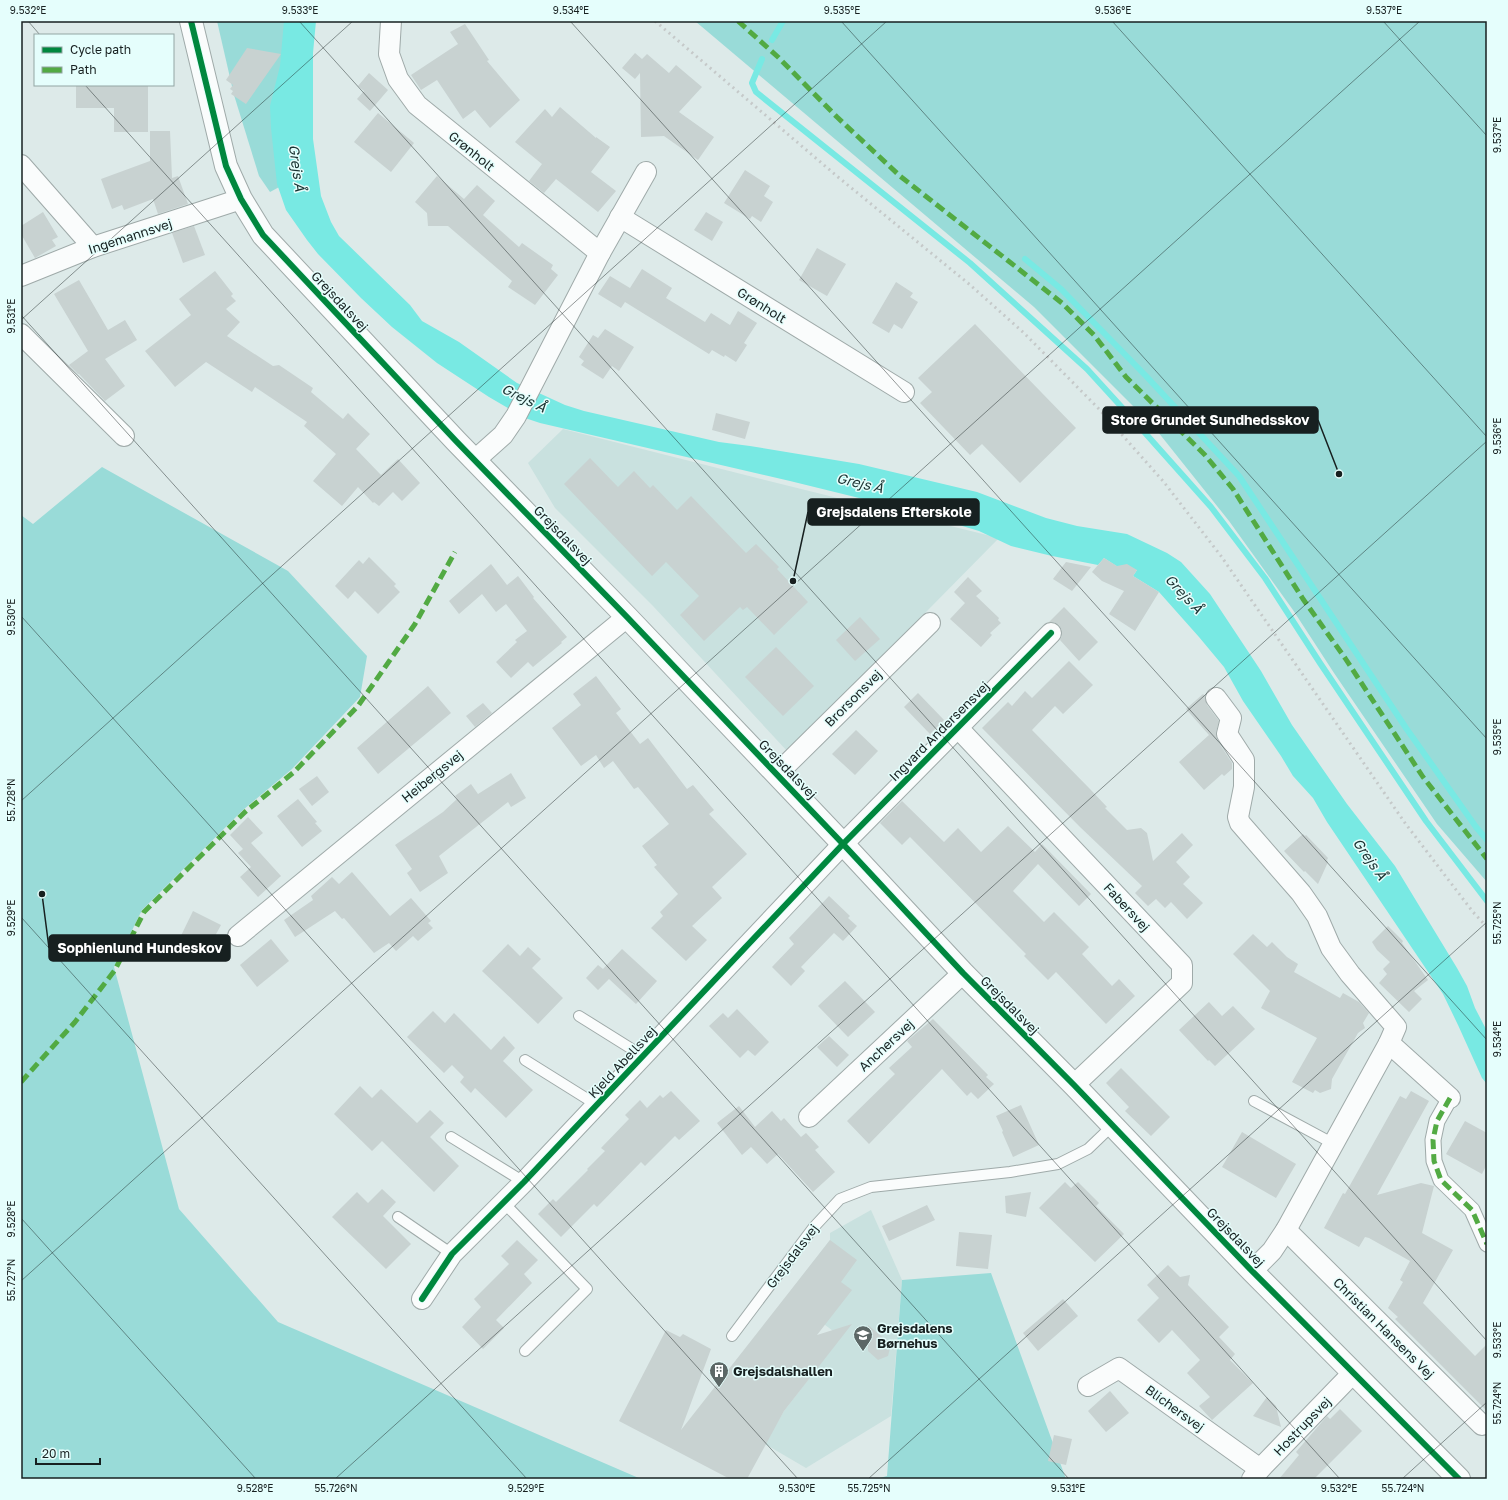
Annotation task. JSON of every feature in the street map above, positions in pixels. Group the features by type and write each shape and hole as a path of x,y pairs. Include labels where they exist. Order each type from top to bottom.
{"street":[{"name":"Grejsdalsvej","path":"190,21 203,67 226,166 241,199 263,235 475,460 777,774 963,973 1113,1125 1252,1271 1459,1479"},
{"name":"Grønholt","path":"391,21 389,54 398,79 417,105 600,253"},
{"path":"21,165 93,248"},
{"path":"475,460 503,435 516,416 600,253 646,172"},
{"name":"Ingemannsvej","path":"21,276 93,248 241,199"},
{"name":"Grønholt","path":"620,217 904,392"},
{"path":"21,334 124,436"},
{"name":"Heibergsvej","path":"238,936 627,617"},
{"name":"Brorsonsvej","path":"777,774 930,623"},
{"name":"Ingvard Andersensvej","path":"843,844 1051,633"},
{"path":"1216,698 1231,718 1227,734 1244,760 1244,787 1238,817 1240,823 1300,893 1317,916 1331,948 1350,974 1396,1027 1389,1044 1286,1230 1272,1251 1252,1271"},
{"name":"Fabersvej","path":"958,728 1182,965 1182,983 1074,1085"},
{"name":"Kjeld Abellsvej","path":"422,1299 452,1254 504,1203 843,844"},
{"name":"Anchersvej","path":"809,1117 963,973"},
{"path":"1389,1044 1450,1098 1437,1121 1433,1140 1434,1161 1441,1180 1472,1210 1487,1244"},
{"name":"Christian Hansens Vej","path":"1286,1230 1482,1425"},
{"name":"Blichersvej","path":"1088,1386 1119,1368 1256,1474"},
{"name":"Hostrupsvej","path":"1256,1474 1353,1373"}],"lane":[{"path":"579,1016 643,1056"},
{"path":"525,1060 597,1105"},
{"path":"1254,1100 1334,1144"},
{"name":"Grejsdalsvej","path":"732,1336 812,1228 840,1199 871,1187 1010,1172 1058,1164 1088,1149 1113,1125"},
{"path":"451,1137 524,1182"},
{"path":"504,1203 587,1289 525,1351"},
{"path":"398,1218 452,1254"}],"shaded area":[{"path":"217,21 288,21 283,185 270,192 259,176 234,95"},
{"path":"695,21 1487,21 1487,882 1437,824 1293,610 1229,521 1154,427 1034,307"},
{"path":"563,429 999,538 788,752 653,606 555,508 528,463"},
{"path":"102,467 288,571 367,656 360,697 292,769 243,810 142,910 114,967 179,1209 278,1322 641,1479 21,1479 21,515 33,524"},
{"name":"Grejsdalens Børnehus","path":"871,1210 902,1280 891,1416 806,1468 765,1444 784,1411 841,1337 787,1296 830,1240 830,1233"},
{"path":"991,1273 1066,1479 876,1479 887,1476 902,1280"}],"water":[{"name":"Grejs Å","path":"284,21 316,21 313,53 313,139 321,196 331,222 339,236 410,305 422,321 459,342 517,383 565,405 584,411 719,442 859,464 977,492 1046,518 1077,526 1127,534 1167,553 1181,562 1210,594 1261,671 1292,725 1347,804 1395,866 1457,968 1467,986 1475,1008 1487,1031 1487,1084 1482,1078 1443,994 1327,822 1313,798 1293,776 1243,701 1224,667 1159,592 1133,576 1137,570 1121,569 1104,558 1098,565 1011,546 979,531 916,512 540,423 525,418 489,397 437,363 392,327 318,254 286,210 277,184 270,106 280,66"}],"building":[{"path":"465,24 489,60 487,61 520,100 490,128 475,110 463,119 437,80 421,90 411,75 458,44 450,32"},
{"path":"247,48 281,54 246,104 231,94 233,91 230,89 233,85 226,80"},
{"path":"635,53 642,59 647,54 669,73 676,65 702,87 679,112 714,137 698,160 664,136 641,137 640,73 635,79 622,68"},
{"path":"369,73 388,90 370,111 357,99 364,91 358,86"},
{"path":"76,86 148,86 148,132 114,132 114,108 76,108"},
{"path":"560,107 596,138 610,147 591,172 616,191 598,212 556,179 544,193 529,181 542,164 515,142 545,109 552,117"},
{"path":"378,113 414,143 391,172 354,142"},
{"path":"150,131 170,131 172,178 178,176 188,204 158,214 153,199 124,210 122,205 112,209 101,179 150,161"},
{"path":"745,170 770,186 764,196 773,202 761,222 752,216 750,219 724,203"},
{"path":"437,176 464,199 477,185 495,201 483,215 519,247 522,243 553,265 551,269 558,275 535,305 508,287 512,281 448,226 428,226 427,213 415,202"},
{"path":"43,212 58,237 52,240 56,246 35,258 21,234 21,226"},
{"path":"706,212 723,222 712,241 694,230"},
{"path":"194,226 205,255 183,263 172,233"},
{"path":"817,248 846,264 827,296 799,280"},
{"path":"642,269 672,288 666,298 705,322 711,313 730,325 738,311 757,323 744,343 747,345 736,362 725,355 724,357 712,350 709,354 625,302 621,308 598,294 610,276 630,288"},
{"path":"215,271 233,294 231,296 236,301 226,309 240,322 227,336 273,366 279,365 313,388 311,392 343,419 348,413 370,434 356,449 381,475 398,459 420,483 402,501 393,492 379,506 374,502 373,503 358,487 342,506 313,481 336,454 304,426 307,422 255,387 252,392 206,362 175,387 145,351 191,315 179,299"},
{"path":"79,280 108,330 125,320 137,340 105,359 125,386 105,401 69,365 88,351 54,294"},
{"path":"896,282 913,293 910,297 918,302 902,329 894,324 889,333 872,323"},
{"path":"975,324 1076,428 1020,483 982,444 970,455 920,403 932,392 918,378"},
{"path":"605,329 634,347 619,371 612,366 603,379 581,365 584,361 579,357 593,335 598,338"},
{"path":"716,413 750,422 745,439 712,430"},
{"path":"590,458 618,487 634,471 650,488 653,485 677,510 691,496 746,553 756,544 779,567 777,569 808,602 774,635 747,607 743,610 740,607 704,641 680,615 699,596 666,562 652,576 564,484"},
{"path":"369,557 396,584 394,586 400,592 378,614 355,591 348,599 335,586 359,560 363,564"},
{"path":"1104,558 1117,566 1127,564 1137,570 1133,576 1159,592 1135,631 1109,614 1124,591 1102,581 1092,572"},
{"path":"1066,562 1091,567 1072,591 1053,579"},
{"path":"491,564 507,585 518,576 534,597 533,598 567,637 533,667 528,662 511,678 496,662 517,642 515,640 527,631 506,604 496,612 482,594 459,614 449,601"},
{"path":"968,577 982,591 976,596 999,618 998,620 1001,623 990,633 992,635 981,647 950,619 965,603 954,592"},
{"path":"1064,607 1098,642 1079,661 1060,640 1062,630 1059,625 1054,622 1049,622"},
{"path":"860,617 880,639 855,661 836,640"},
{"path":"776,647 814,686 783,716 745,677"},
{"path":"1069,661 1093,685 1063,714 1055,706 1032,730 1090,789 1107,807 1105,808 1127,830 1141,828 1147,833 1153,861 1182,833 1193,845 1176,862 1190,877 1183,884 1203,903 1187,919 1171,902 1165,908 1156,899 1148,906 1135,893 1142,886 1080,827 982,728 1008,702 1012,706 1025,691 1032,698"},
{"path":"596,676 621,709 616,713 640,744 648,738 687,789 693,785 714,810 709,814 747,854 712,887 722,898 692,926 707,940 686,961 651,928 663,916 660,912 678,894 654,867 657,865 642,846 669,824 638,787 634,789 613,761 604,768 596,755 581,766 552,728 581,705 573,694"},
{"path":"428,686 451,713 378,774 357,748"},
{"path":"918,693 944,720 930,734 904,707"},
{"path":"1203,694 1207,705 1219,721 1216,732 1217,740 1232,763 1232,769 1224,776 1222,774 1204,790 1179,762 1209,735 1186,709"},
{"path":"483,703 492,713 475,727 466,716"},
{"path":"856,730 878,751 855,775 832,754"},
{"path":"511,773 526,798 511,807 508,802 439,856 448,873 420,892 407,873 412,869 395,845 443,812 457,799 455,796 471,784 478,794"},
{"path":"317,776 329,792 312,806 299,789"},
{"path":"298,799 317,822 315,823 322,831 302,847 277,816"},
{"path":"902,801 944,842 958,828 981,852 1008,826 1035,852 1042,844 1091,894 1079,906 1038,864 1013,891 1044,922 1054,912 1089,947 1082,954 1112,986 1119,979 1135,996 1106,1024 1056,972 1048,980 1024,956 1026,954 910,837 902,845 880,823"},
{"path":"248,817 263,833 251,843 281,876 258,897 240,877 251,867 238,853 243,849 230,835"},
{"path":"1303,834 1305,836 1306,835 1328,858 1328,862 1318,884 1284,851"},
{"path":"352,872 390,916 411,898 431,921 428,923 433,928 418,941 413,936 396,951 389,943 374,953 344,918 342,919 335,911 295,937 284,920 313,900 311,896 332,877 339,884"},
{"path":"829,896 850,916 848,918 857,926 843,941 834,933 801,967 805,971 791,986 772,967 794,944 789,938"},
{"path":"193,911 221,925 215,936 194,955 176,946"},
{"path":"1388,926 1403,941 1402,943 1428,980 1414,991 1422,999 1409,1012 1379,983 1387,974 1383,969 1390,962 1377,950 1372,942"},
{"path":"1253,934 1267,947 1272,942 1287,957 1298,964 1294,972 1340,998 1343,993 1359,1002 1369,1013 1363,1023 1365,1028 1358,1033 1332,1079 1331,1089 1320,1093 1315,1090 1313,1093 1292,1082 1317,1038 1261,1008 1270,991 1233,954"},
{"path":"271,939 289,961 257,987 240,965"},
{"path":"508,944 520,956 528,947 541,959 532,968 563,998 538,1024 482,971"},
{"path":"622,949 657,981 636,1004 609,979 598,990 586,978 598,965 603,969"},
{"path":"845,981 875,1012 848,1037 818,1006"},
{"path":"1209,1002 1222,1016 1233,1006 1255,1029 1215,1066 1209,1060 1208,1061 1179,1030"},
{"path":"737,1009 769,1042 755,1056 748,1050 740,1058 709,1026 723,1013 728,1018"},
{"path":"433,1011 445,1023 454,1013 491,1050 504,1036 515,1048 503,1061 533,1090 506,1118 475,1088 471,1093 460,1082 464,1077 452,1065 444,1073 407,1037"},
{"path":"933,1019 988,1075 986,1077 994,1084 978,1099 971,1092 967,1096 942,1069 869,1144 847,1121 895,1074 889,1068 912,1047 907,1041"},
{"path":"829,1036 849,1055 837,1067 817,1047"},
{"path":"1121,1068 1170,1117 1151,1136 1125,1111 1129,1107 1106,1083"},
{"path":"360,1086 372,1098 381,1089 417,1123 430,1110 444,1123 430,1137 459,1166 434,1192 382,1141 372,1151 334,1114"},
{"path":"671,1091 700,1121 679,1140 675,1136 645,1166 641,1162 597,1207 594,1204 561,1237 538,1214 553,1199 556,1202 605,1151 601,1148 629,1119 625,1115 640,1100 647,1108 660,1095 663,1098"},
{"path":"1411,1091 1429,1101 1377,1195 1421,1183 1434,1186 1422,1233 1453,1250 1423,1303 1475,1356 1487,1344 1487,1411 1395,1319 1398,1317 1388,1308 1403,1282 1400,1280 1410,1261 1369,1238 1365,1237 1359,1247 1324,1228 1343,1193 1345,1194 1400,1096 1406,1099"},
{"path":"1021,1105 1039,1145 1013,1157 996,1116"},
{"path":"739,1106 755,1127 772,1111 781,1121 784,1118 801,1137 806,1133 819,1147 815,1150 835,1172 813,1192 778,1154 767,1164 751,1147 742,1155 717,1123"},
{"path":"1465,1121 1487,1133 1487,1164 1482,1174 1446,1154"},
{"path":"1242,1132 1296,1164 1276,1198 1222,1167"},
{"path":"1065,1182 1071,1188 1078,1182 1099,1203 1096,1206 1124,1234 1095,1262 1039,1208"},
{"path":"382,1189 396,1202 383,1216 411,1244 386,1269 332,1217 357,1192 368,1203"},
{"path":"1031,1192 1026,1217 1006,1213 1005,1196"},
{"path":"927,1205 935,1220 889,1241 882,1226"},
{"path":"959,1232 992,1235 988,1269 956,1266"},
{"path":"517,1240 538,1260 524,1274 532,1283 496,1320 504,1328 483,1349 462,1327 481,1307 474,1299 509,1264 501,1256"},
{"name":"Grejsdalshallen","path":"830,1240 857,1260 841,1282 852,1290 817,1335 852,1324 784,1411 747,1479 730,1479 619,1421 666,1330 680,1337 683,1334 711,1349 681,1430"},
{"path":"1168,1265 1180,1277 1190,1275 1188,1285 1229,1327 1219,1337 1235,1354 1230,1360 1253,1383 1212,1420 1199,1406 1210,1397 1187,1373 1200,1360 1172,1330 1159,1343 1137,1320 1159,1298 1147,1285"},
{"path":"1063,1299 1078,1316 1038,1351 1023,1333"},
{"path":"868,1325 891,1344 888,1356 878,1360 868,1351"},
{"path":"1110,1391 1129,1413 1106,1432 1088,1411"},
{"path":"1267,1397 1276,1406 1281,1427 1253,1416"},
{"path":"1340,1409 1362,1431 1314,1479 1279,1479 1299,1455 1296,1452 1327,1416 1330,1419"},
{"path":"1054,1435 1072,1439 1066,1465 1048,1461"}],"waterway":[{"path":"772,40 783,21"},
{"path":"762,59 752,83 756,92 970,263 1087,369 1211,507 1265,578 1426,821 1487,901"},
{"path":"1025,259 1061,289 1146,376 1239,476 1406,728 1476,827 1487,840"}],"railway":[{"path":"655,21 838,177 969,284 1024,333 1100,410 1163,481 1221,556 1405,823 1473,912 1487,927"}],"marked path":[{"path":"738,21 778,57 837,117 900,176 1062,303 1094,335 1126,377 1205,455 1233,489 1303,599 1345,658 1423,777 1487,859"},
{"path":"21,1082 75,1022 115,970 144,912 245,812 294,772 358,706 415,624 455,552"},
{"path":"1450,1098 1437,1121 1433,1140 1434,1161 1441,1180 1472,1210 1487,1244"}],"cycle path":[{"path":"191,21 226,166 241,199 263,235 456,441 627,617 843,844 963,973 1074,1085 1252,1271 1459,1479"},
{"path":"422,1299 452,1254 524,1182 843,844 1051,633"}],"place":[{"name":"Store Grundet Sundhedsskov","path":"1339,474"},
{"name":"Grejsdalens Efterskole","path":"793,581"},
{"name":"Sophienlund Hundeskov","path":"42,894"},
{"name":"Grejsdalens Børnehus","path":"863,1352"},
{"name":"Grejsdalshallen","path":"719,1388"}]}
